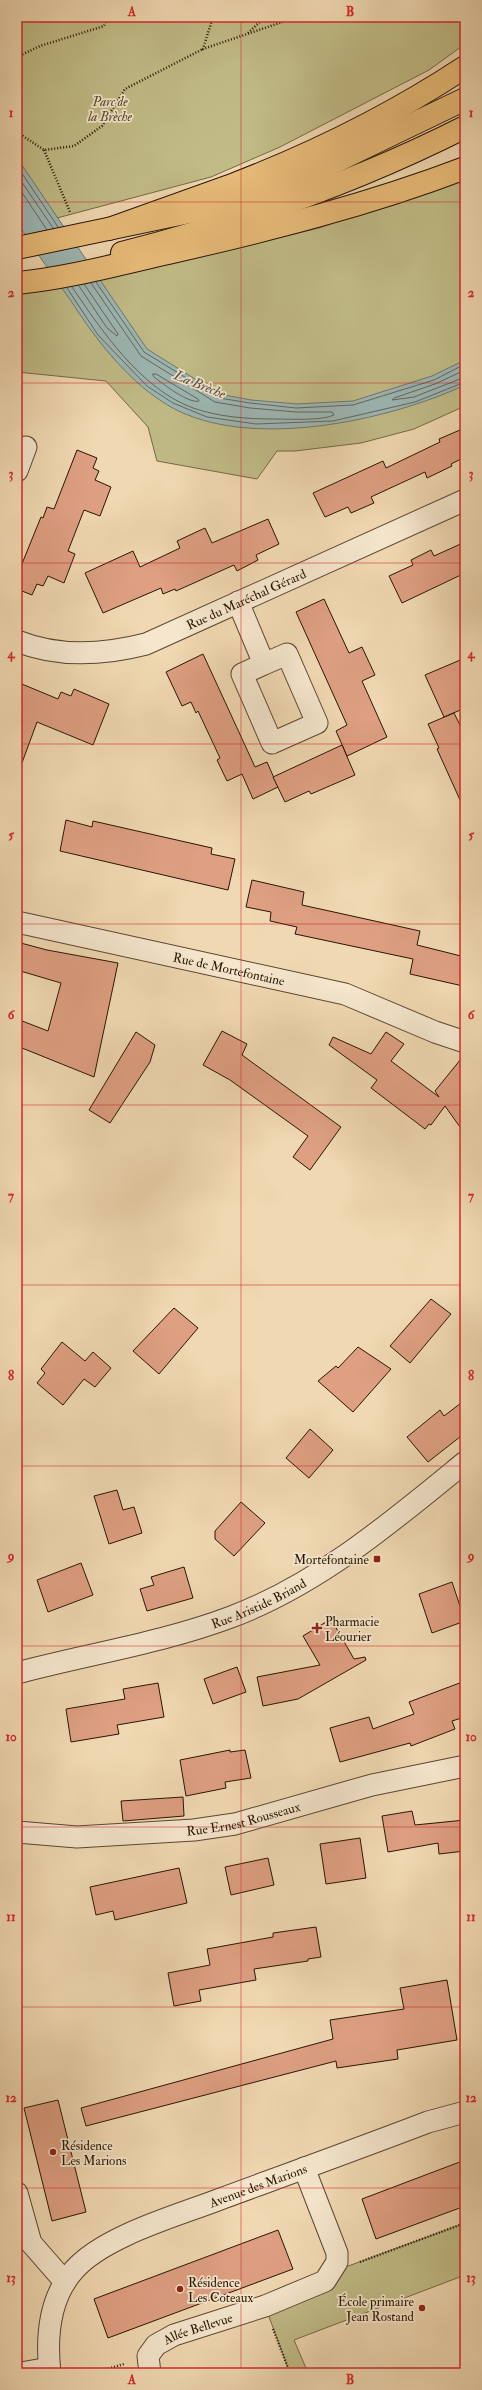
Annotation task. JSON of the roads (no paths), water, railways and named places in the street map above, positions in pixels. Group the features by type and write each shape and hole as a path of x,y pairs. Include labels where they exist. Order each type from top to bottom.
{"main road":[{"path":"109,229 233,185 317,149 398,107 465,67"},
{"path":"19,248 194,211 277,185 324,167 465,99"},
{"path":"99,264 281,206 398,158 465,127"},
{"path":"17,278 48,274 99,264 307,220 409,188 465,168"},
{"path":"17,283 48,274"}],"street":[{"path":"17,471 26,447"},
{"name":"Rue du Maréchal Gérard","path":"17,641 39,648 71,654 110,652 159,639 465,500"},
{"path":"238,602 264,664"},
{"name":"Rue de Mortefontaine","path":"17,922 51,931 345,994 435,1032 465,1042"},
{"name":"Rue de Mortefontaine","path":"435,1032 465,1052"},
{"name":"Rue Aristide Briand","path":"17,1673 187,1632 232,1617 254,1607 301,1583 359,1545 465,1462"},
{"name":"Rue Ernest Rousseaux","path":"17,1832 77,1837 235,1824 372,1785 465,1766"},
{"name":"Avenue des Marions","path":"21,2373 50,2370 49,2333 56,2299 65,2282 74,2270 89,2256 121,2238 428,2122 465,2112"},
{"name":"Allée Bellevue","path":"149,2365 156,2345 174,2335 265,2306 325,2281 337,2262 337,2254 304,2168"},
{"path":"18,2205 31,2243 38,2253 65,2282"}],"water":[{"name":"La Brèche","path":"17,158 147,349 219,394 251,400 297,404 353,401 432,376 465,360 465,385 398,410 318,426 278,429 239,427 203,420 171,407 141,386 103,346 25,235 17,220 16,212"}],"place":[{"name":"Mortefontaine","path":"377,1559"},
{"name":"Pharmacie Léourier","path":"317,1628"},
{"name":"Résidence Les Marions","path":"53,2152"},
{"name":"Résidence Les Coteaux","path":"180,2289"},
{"name":"École primaire Jean Rostand","path":"422,2308"}],"park label":[{"name":"Parc de la Brèche","path":"110,108"}]}
